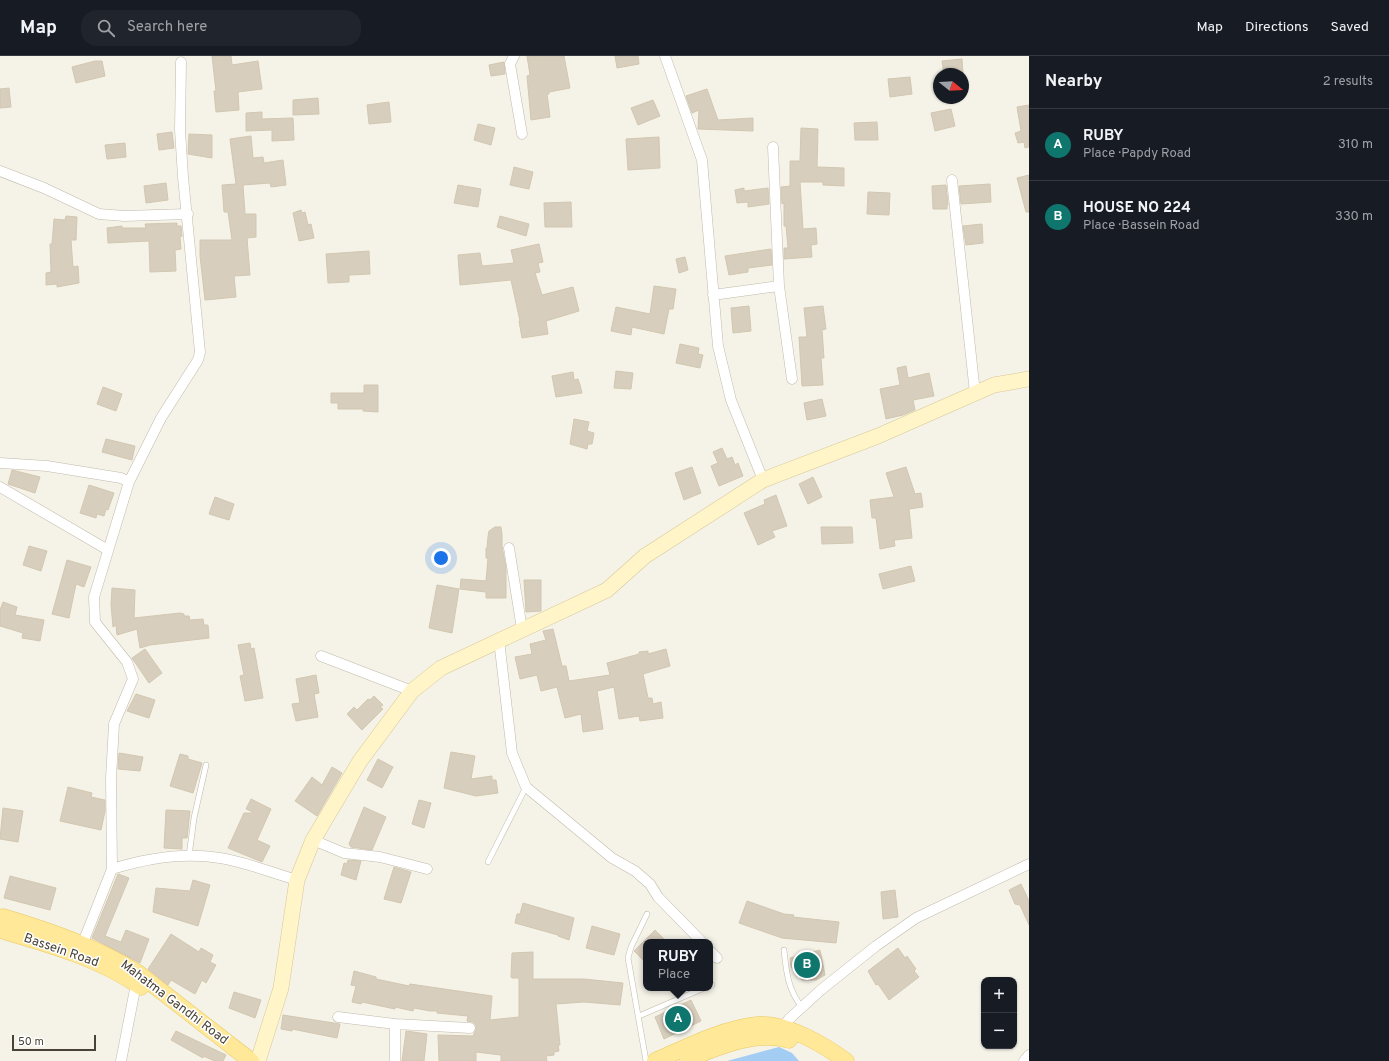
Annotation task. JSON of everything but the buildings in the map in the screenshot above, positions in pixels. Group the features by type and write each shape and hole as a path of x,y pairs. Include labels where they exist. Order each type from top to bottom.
{"main road":[{"path":"258,1061 281,988 297,880 313,840 360,761 412,691 441,668 606,590 645,556 763,480 878,436 994,385 1029,379"},
{"name":"Mahatma Gandhi Road","path":"1,923 54,933 118,960 137,978 251,1061"},
{"name":"Bassein Road","path":"1,923 50,945 137,978 235,1061"},
{"path":"655,1061 727,1032 758,1025 779,1032"},
{"path":"683,1061 705,1052 750,1038 779,1032 799,1033 841,1061"}],"street":[{"path":"514,56 510,64 522,134"},
{"path":"665,56 702,160 718,346 731,400 763,480"},
{"path":"82,945 112,869 112,778 114,724 133,679 127,662 95,622 94,597 129,482 161,418 198,360 200,352 188,214 182,178 181,62"},
{"path":"773,147 779,286 792,379"},
{"path":"0,171 44,188 99,214 124,216 188,214"},
{"path":"952,180 975,393"},
{"path":"714,296 779,286"},
{"path":"0,463 47,466 121,478 129,482"},
{"path":"0,488 108,550"},
{"path":"509,548 522,630"},
{"path":"500,640 512,753 526,787 612,858 635,871 650,884 658,897 699,939"},
{"path":"321,656 412,691"},
{"path":"313,840 344,853 380,857 427,868"},
{"path":"112,869 134,862 180,855 220,858 297,880"},
{"path":"779,1032 802,1006 876,946 916,918 1029,864"},
{"path":"121,1061 137,978"},
{"path":"338,1018 395,1024 470,1028"},
{"path":"395,1024 395,1061"},
{"path":"1024,1061 1029,1054"}],"lane":[{"path":"190,856 194,818 206,766"},
{"path":"488,862 526,787"},
{"path":"646,1061 629,952 648,914"},
{"path":"784,950 786,973 795,999 802,1006"},
{"path":"640,1016 697,991"}],"water":[{"path":"779,1047 792,1053 799,1061 727,1061"}],"place":[{"name":"HOUSE NO 224","path":"807,965"},
{"name":"RUBY","path":"678,1019"}]}
